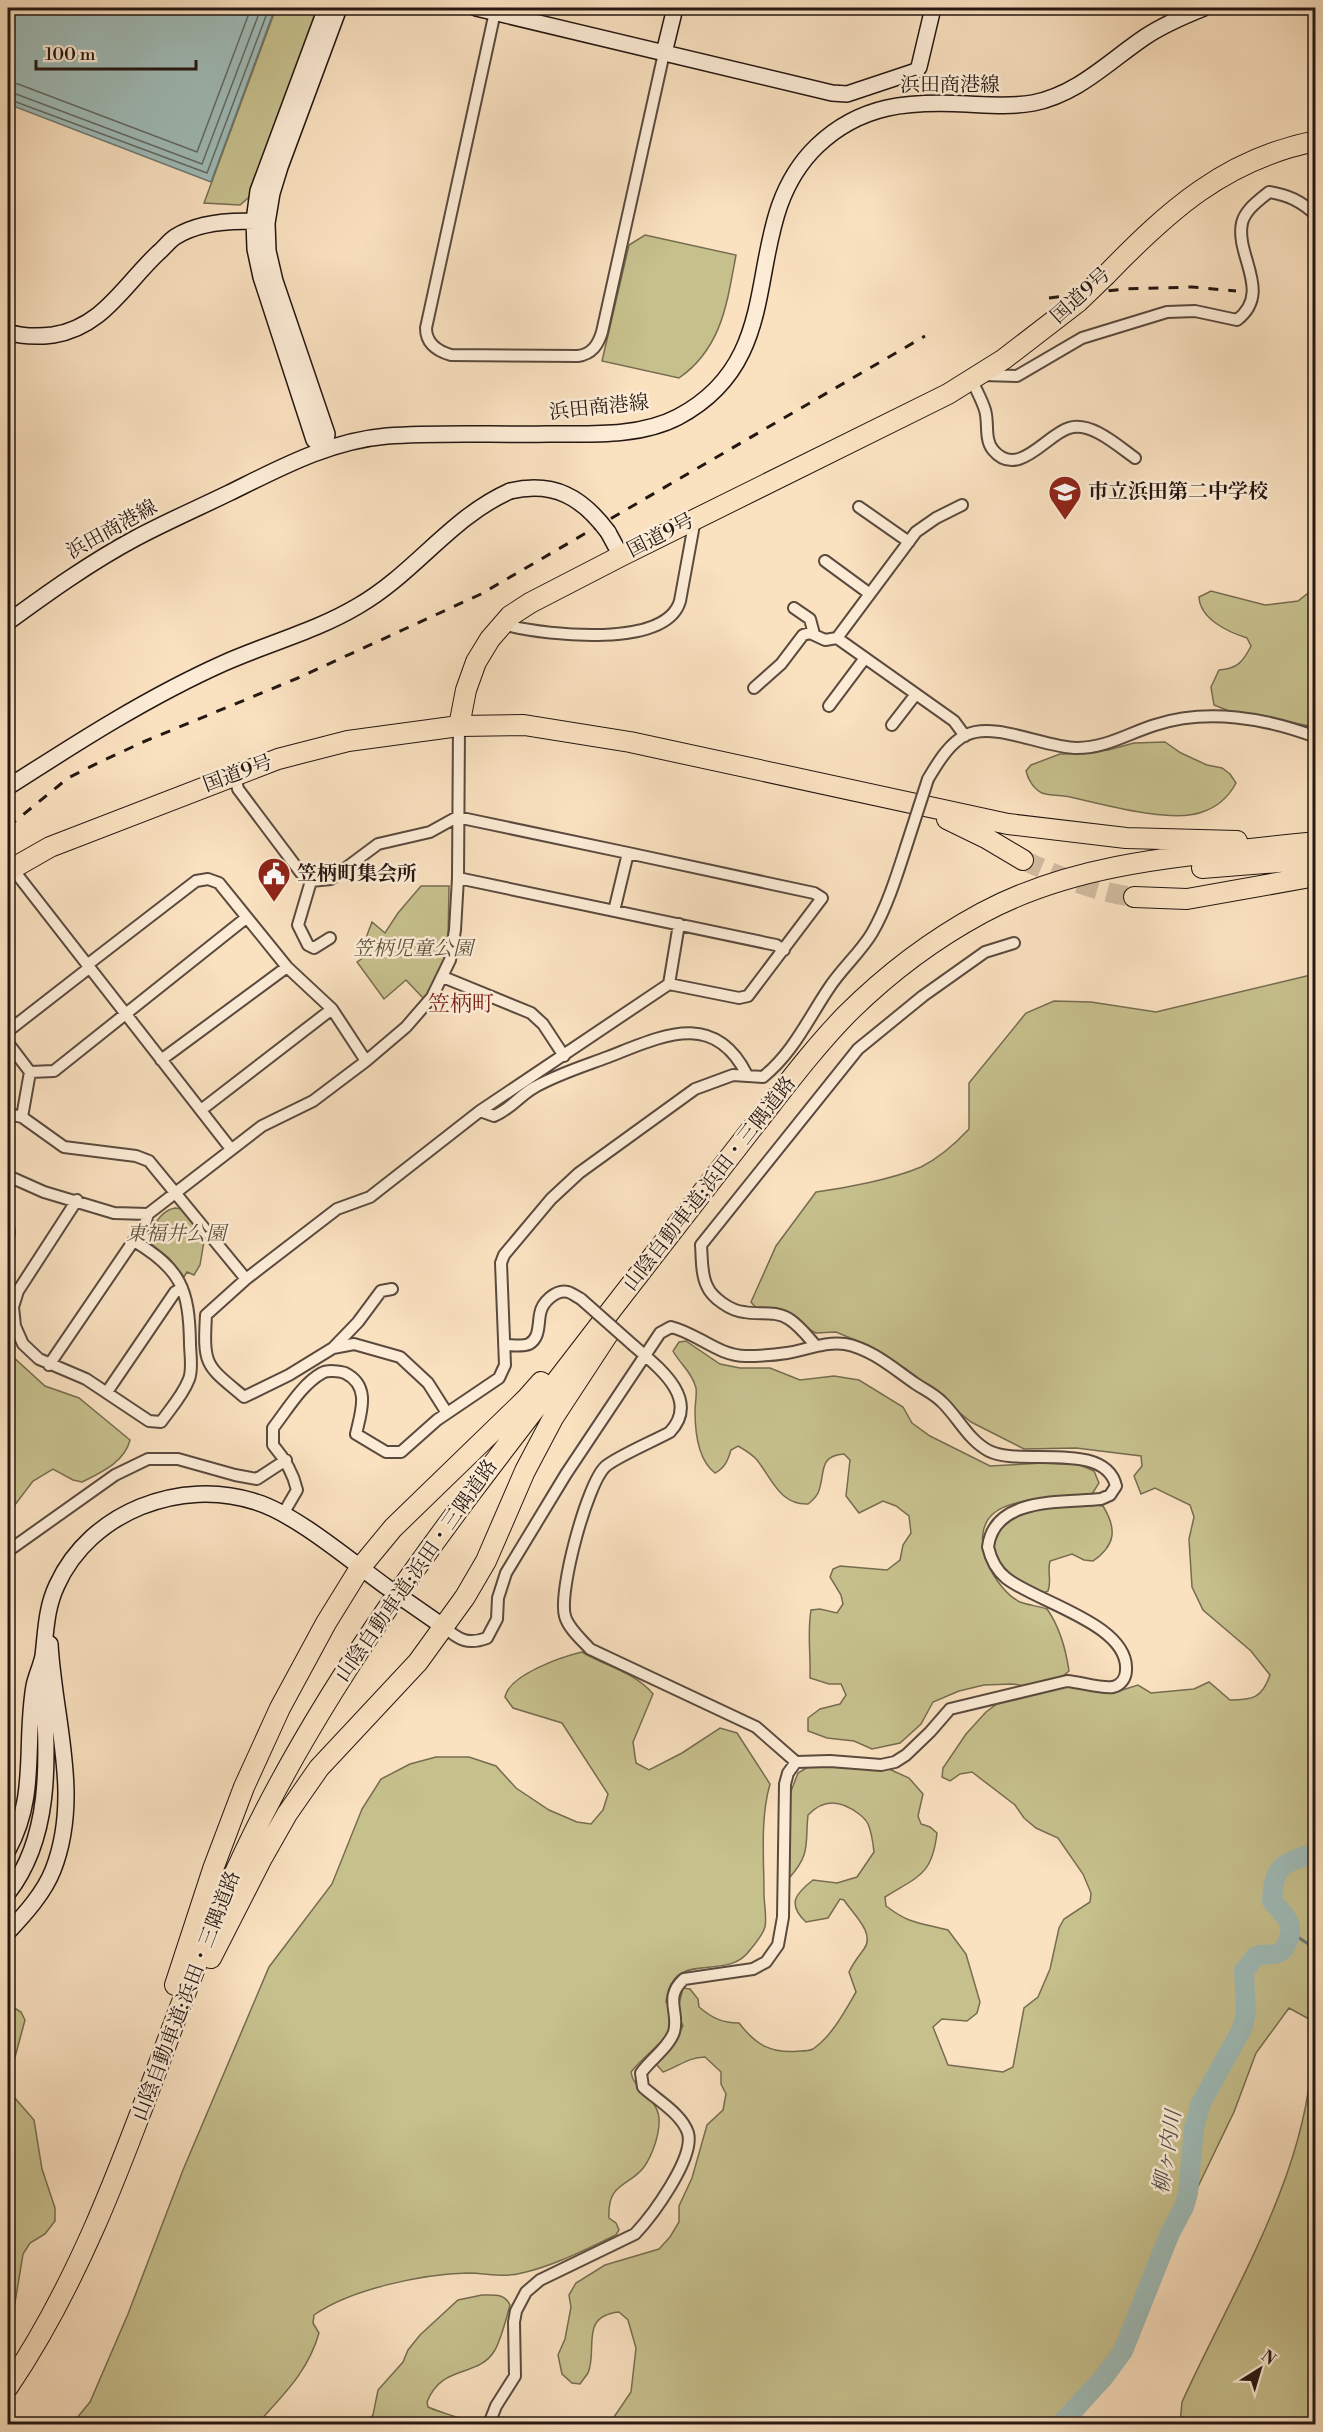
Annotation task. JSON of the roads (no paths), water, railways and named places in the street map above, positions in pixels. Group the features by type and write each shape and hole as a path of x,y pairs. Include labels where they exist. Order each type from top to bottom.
{"highway":[{"name":"国道9号","path":"10,869 50,847 278,759 348,741 459,726 466,690 476,662 490,639 510,616 530,603 621,556 844,447 976,378 1035,337 1077,302 1158,222 1208,184 1263,155 1316,141"},
{"path":"459,726 524,725 630,741 1008,824 1090,835 1168,839 1316,841"},
{"path":"891,798 957,823 1023,860"},
{"path":"1111,873 1166,859 1316,841"},
{"path":"1111,873 1316,859"},
{"name":"山陰自動車道;浜田・三隅道路","path":"8,2387 70,2279 100,2213 152,2088 207,1936 247,1847 282,1778 338,1680 432,1544 695,1201 818,1046 844,1017 901,965 989,909 1111,873"},
{"path":"1134,897 1187,899 1316,876"},
{"path":"180,2008 208,1964 247,1886 287,1814 319,1768 410,1670 465,1597 486,1561 525,1471 553,1418 695,1201"},
{"path":"100,2213 213,1869 244,1787 280,1708 326,1623 360,1568 393,1528 526,1400 571,1346 608,1314"}],"street":[{"path":"260,222 258,191 326,8"},
{"path":"325,448 315,440 261,277 255,249 260,222 339,8"},
{"path":"476,8 832,93 847,94 916,71 919,67 933,8"},
{"path":"495,12 426,328 426,334 433,346 451,355 578,356 585,355 595,348 602,332 675,8"},
{"name":"浜田商港線","path":"8,622 84,569 136,538 325,448 386,436 587,434 639,429 674,419 703,402 723,382 742,355 755,322 768,249 778,209 791,177 815,148 836,130 862,114 895,105 928,102 1005,106 1032,103 1063,94 1090,80 1147,36 1176,19 1204,8"},
{"path":"1135,458 1086,428 1069,428 1025,457 1011,460 1000,456 992,449 987,436 986,410 976,378 1017,376 1082,338 1167,312 1194,311 1237,320 1246,313 1253,281 1241,235 1243,221 1254,204 1269,192 1289,195 1316,214"},
{"path":"8,332 20,336 43,336 75,329 91,322 109,306 175,237 202,226 260,222"},
{"path":"8,787 165,691 226,662 319,626 360,605 483,504 510,491 538,487 562,492 585,507 608,532 621,556"},
{"path":"754,688 781,664 802,635 814,634 825,640 837,638 909,542 925,525 962,505"},
{"path":"859,507 909,542"},
{"path":"510,626 532,631 596,636 634,631 667,618 676,611 680,601 695,519"},
{"path":"825,561 870,594"},
{"path":"794,608 810,619 814,634"},
{"path":"837,638 954,721 965,736"},
{"path":"829,705 865,658"},
{"path":"892,725 916,694"},
{"path":"283,1514 297,1490 294,1476 286,1460 273,1445 273,1428 311,1382 324,1372 343,1372 354,1379 362,1391 363,1404 356,1434 386,1452 400,1452 447,1413 499,1378 505,1365 501,1263 504,1255 551,1199 579,1173 695,1089 726,1077 747,1075 763,1077 790,1051 830,986 859,953 873,931 906,847 928,779 939,759 965,736 989,731 1076,748 1102,745 1157,724 1204,716 1259,720 1316,737"},
{"path":"49,1365 146,1224 148,1215 270,1120 313,1101 366,1061 416,1018 432,997 443,977 454,943 458,878 459,726"},
{"path":"235,775 238,789 300,873 311,881 331,879 378,844 430,832 457,818 814,893 822,898 745,998 669,984 480,1111 370,1197 337,1209 246,1279 206,1316 204,1347 211,1369 244,1397 289,1375 333,1348 358,1322 381,1291 392,1289"},
{"path":"614,911 628,853"},
{"path":"10,869 231,1149"},
{"path":"458,878 776,945 784,950"},
{"path":"8,1031 196,881 208,879 219,883 287,967 332,1009 366,1061"},
{"path":"311,881 298,925 308,945 314,948 330,938"},
{"path":"30,1072 54,1071 246,918"},
{"path":"669,984 679,924"},
{"path":"816,1346 788,1319 766,1312 743,1312 724,1304 708,1289 704,1280 701,1245 858,1049 922,996 985,952 1014,943"},
{"path":"160,1060 287,967"},
{"path":"443,977 531,1013 543,1024 564,1056"},
{"path":"201,1110 332,1009"},
{"path":"480,1111 494,1116 508,1110 534,1088 662,1035 692,1034 712,1037 725,1044 738,1056 747,1075"},
{"path":"8,1043 30,1072 22,1117"},
{"path":"8,1114 22,1117 64,1147 136,1156 149,1161 246,1279"},
{"path":"9,1179 114,1213 148,1215"},
{"path":"76,1200 18,1291 13,1307 15,1326 23,1344 39,1359 86,1379 148,1421 161,1422 185,1389 190,1376 189,1309 172,1269 134,1240"},
{"path":"8,1227 8,1238"},
{"path":"107,1392 175,1292 182,1288"},
{"path":"405,1600 459,1640 474,1643 487,1638 497,1619 498,1598 506,1573 566,1474 645,1356 660,1333 671,1327 681,1329 727,1353 745,1356 786,1353 816,1346 844,1344 877,1357 933,1394 943,1402 971,1438 990,1452 1003,1455 1082,1459 1098,1464 1113,1476 1116,1486 1114,1491 1101,1499 1029,1505 1003,1517 992,1533 988,1547 996,1567 1006,1578 1025,1591 1087,1620 1114,1641 1122,1650 1127,1664 1126,1675 1116,1686 1107,1688 1084,1682 1067,1682 950,1709 930,1732 906,1755 895,1762 881,1765 830,1761 796,1762 756,1727 590,1649 577,1635 565,1616 567,1568 592,1491 605,1467 670,1432 678,1424 681,1406 679,1393 663,1372 645,1356 634,1346 581,1299 567,1292 554,1294 544,1303 534,1340 527,1345 505,1346"},
{"path":"333,1348 354,1344 400,1357 428,1383 447,1413"},
{"path":"8,1551 116,1475 148,1459 178,1460 257,1479 286,1460"},
{"path":"8,1893 24,1869 36,1843 42,1816 45,1791 43,1658 48,1608 57,1584 84,1546 104,1527 126,1512 151,1502 202,1493 219,1494 256,1502 283,1514 388,1588"},
{"path":"8,1932 40,1893 53,1871 65,1832 66,1768 51,1661 48,1608"},
{"path":"8,1850 27,1799 34,1685 43,1658"},
{"path":"489,2424 496,2406 515,2376 512,2334 520,2301 526,2292 540,2280 635,2234 644,2224 683,2162 689,2142 687,2132 672,2112 643,2087 641,2073 673,2034 675,2023 672,2000 684,1979 753,1969 766,1962 778,1946 783,1917 785,1784 788,1773 796,1762"}],"water":[{"path":"8,8 275,8 211,182 8,104"}],"waterway":[{"name":"柳ヶ内川","path":"1061,2424 1103,2378 1123,2351 1170,2233 1184,2207 1188,2193 1194,2128 1201,2103 1242,2029 1246,2013 1244,1971 1256,1956 1282,1951 1289,1938 1288,1921 1272,1901 1275,1880 1287,1864 1316,1851"},
{"path":"1290,1932 1316,1949"}],"tunnel":[{"path":"1023,860 1091,887 1134,897"}],"railway":[{"path":"1049,298 1124,289 1192,287 1236,291"},
{"path":"8,827 68,778 98,763 298,678 481,594 925,336"}],"place":[{"name":"市立浜田第二中学校","path":"1065,521"},
{"name":"笠柄町集会所","path":"274,903"}],"district":[{"name":"笠柄町","path":"461,1004"}],"park label":[{"name":"笠柄児童公園","path":"413,949"},
{"name":"東福井公園","path":"176,1234"}]}
